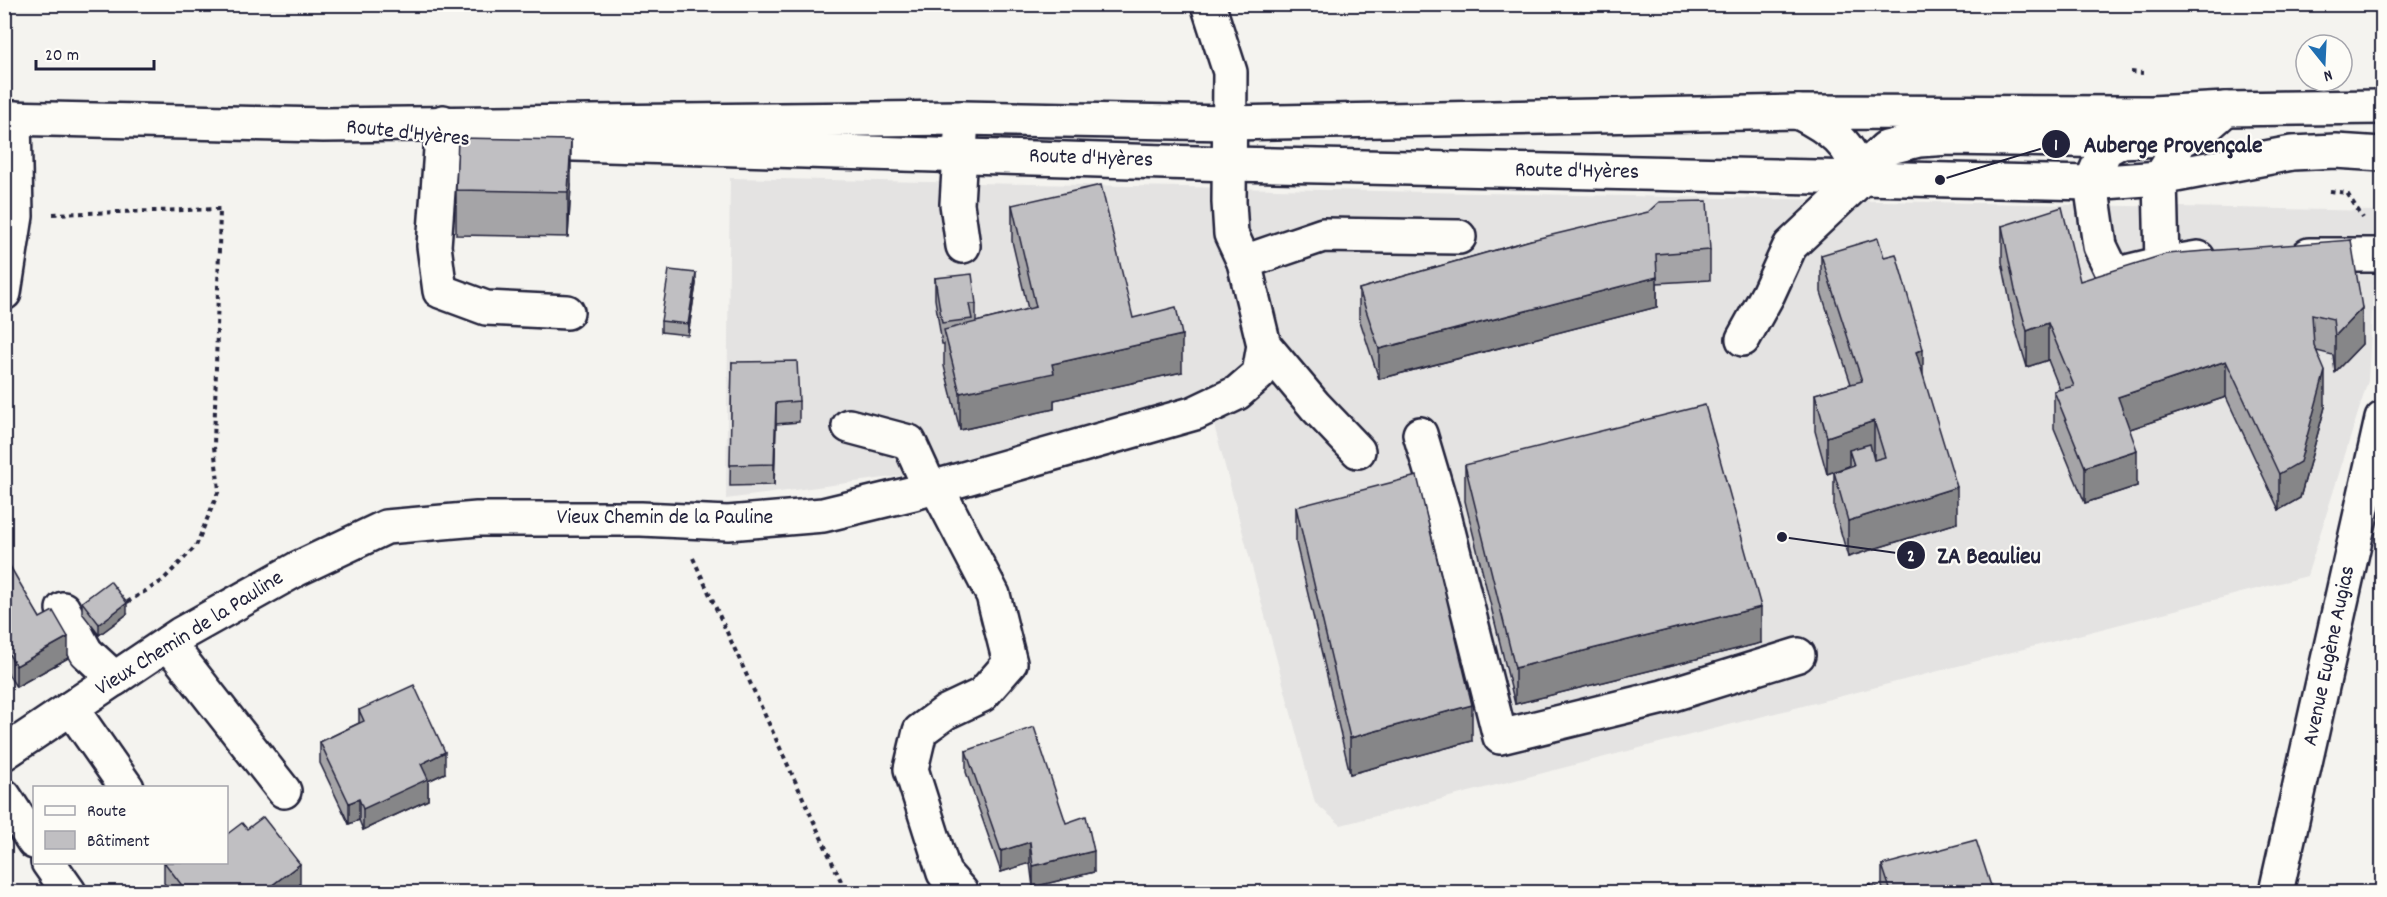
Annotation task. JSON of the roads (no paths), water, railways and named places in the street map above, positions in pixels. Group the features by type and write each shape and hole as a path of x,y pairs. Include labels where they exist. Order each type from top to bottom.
{"main road":[{"name":"Vieux Chemin de la Pauline","path":"4,753 168,643 297,569 386,527 477,519 675,520 728,523 823,515 933,487 1195,413 1237,393 1258,374 1264,345 1245,262 1231,234 1229,202 1230,72 1208,4"},
{"name":"Route d'Hyères","path":"442,131 962,118 1230,123 1798,112 2152,113 2215,119 2382,107"},
{"name":"Route d'Hyères","path":"1798,112 1828,128 1841,139 1857,164 1861,179"},
{"name":"Route d'Hyères","path":"9,118 323,125 1230,164 2091,183 2160,178 2292,153 2336,151 2382,154"},
{"path":"4,292 16,216 9,118"},
{"path":"962,118 957,204 963,246"},
{"name":"Route d'Hyères","path":"1861,179 1871,162 1886,148 1919,140 1949,138 2121,141 2184,138 2215,119"},
{"path":"2162,264 2160,178 2175,154 2215,119"},
{"path":"442,131 434,246 440,291 486,308 567,312"},
{"path":"2121,141 2105,150 2091,183 2100,246 2114,275 2195,258 2230,257"},
{"path":"1743,339 1768,294 1790,246 1861,179"},
{"path":"1245,262 1323,236 1459,237"},
{"path":"2276,256 2382,255"},
{"path":"1264,345 1315,406 1358,451"},
{"name":"Avenue Eugène Augias","path":"2276,892 2382,419"},
{"path":"849,426 909,442 993,595 1010,663 982,695 946,712 920,731 911,769 944,873 961,892"},
{"path":"1420,434 1444,515 1500,737 1663,697 1798,655"},
{"path":"63,609 86,652 115,679"},
{"path":"168,643 284,790"},
{"path":"71,708 126,786"},
{"path":"4,796 33,840"},
{"path":"49,864 69,892"}],"place":[{"name":"Auberge Provençale","path":"1940,180"},
{"name":"ZA Beaulieu","path":"1782,537"}]}
